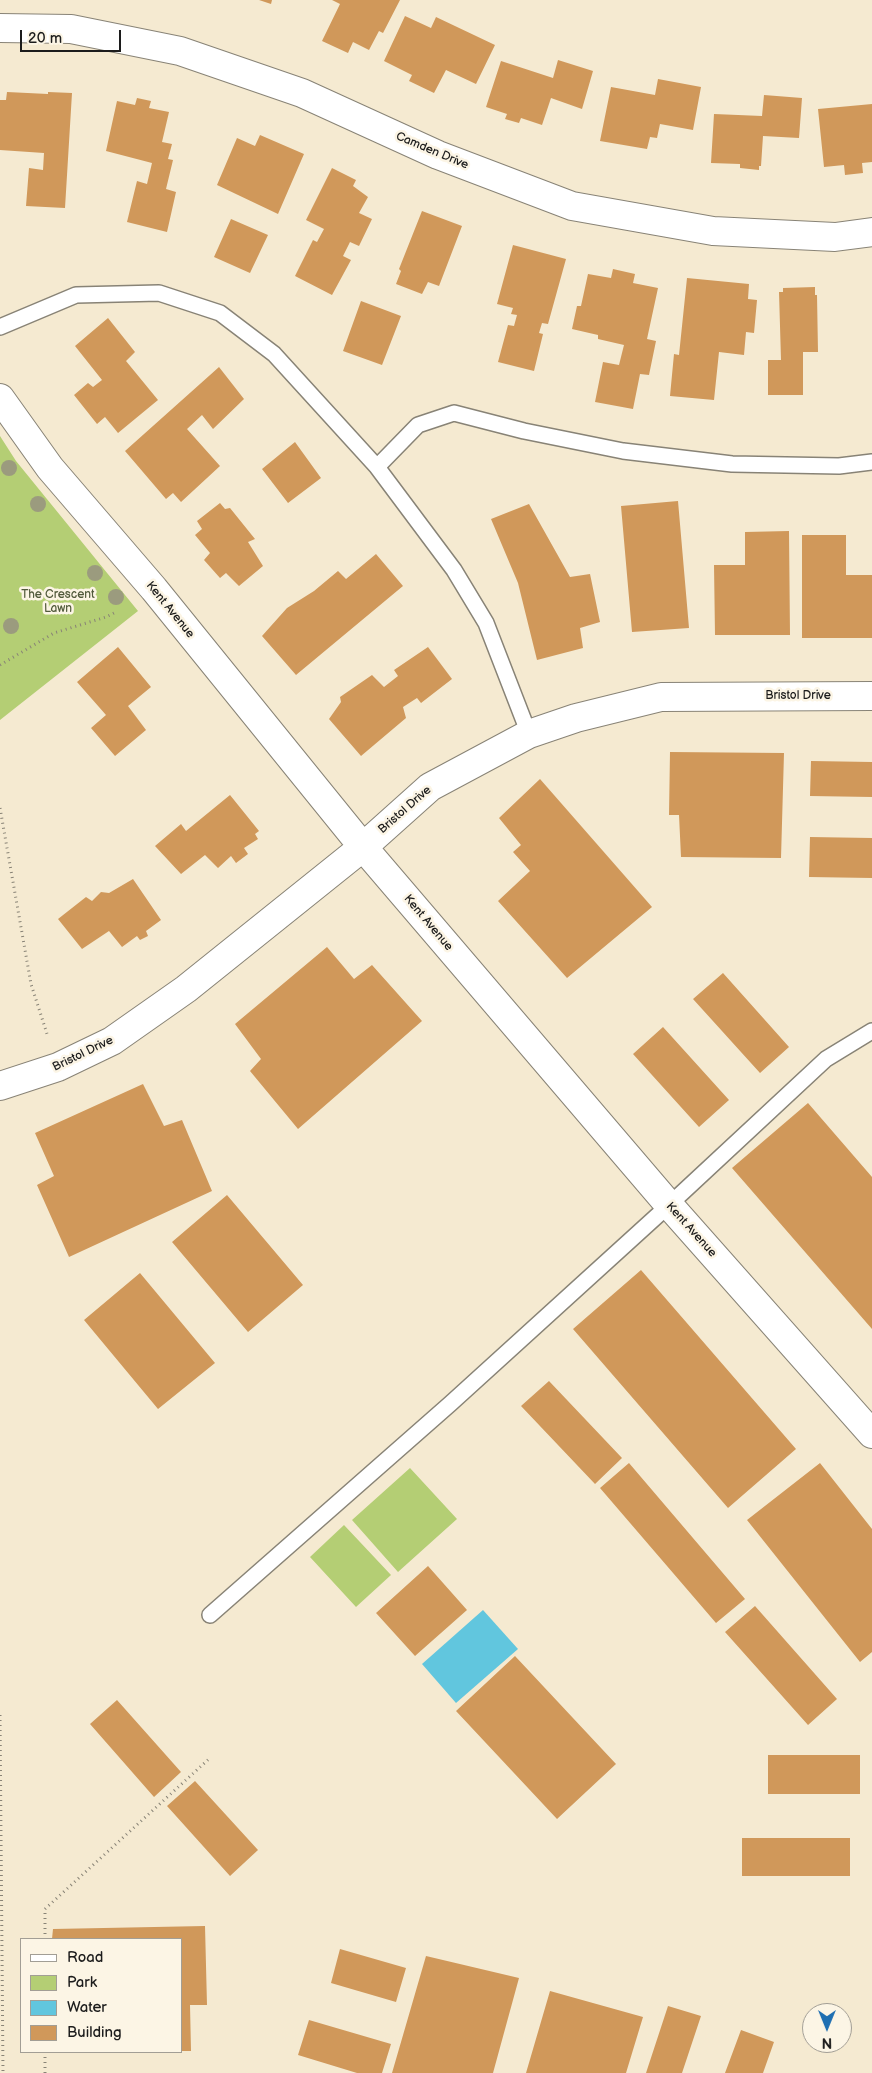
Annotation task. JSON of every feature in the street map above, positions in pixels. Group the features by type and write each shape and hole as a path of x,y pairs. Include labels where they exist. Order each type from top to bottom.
{"street":[{"name":"Camden Drive","path":"0,28 71,30 180,51 302,93 438,155 572,206 713,231 835,237 872,232"},
{"name":"Kent Avenue","path":"0,398 50,468 154,589 363,847 669,1206 872,1434"},
{"name":"Bristol Drive","path":"0,1086 58,1067 112,1041 186,989 363,847 430,787 529,734 576,718 662,697 872,696"}],"lane":[{"path":"0,327 76,295 159,293 220,314 274,354 377,467 454,570 486,623 529,734"},
{"path":"377,467 418,425 454,413 524,431 623,451 732,464 839,466 872,462"},
{"path":"210,1615 450,1404 669,1206 826,1059 872,1031"}],"path":[{"path":"0,665 54,633 114,613"},
{"path":"0,808 31,984 58,1067"},
{"path":"0,1715 3,2073"},
{"path":"45,1938 45,1909 210,1758"},
{"path":"45,2053 45,2073"}],"green space":[{"name":"The Crescent Lawn","path":"0,436 16,461 138,611 0,720"},
{"path":"410,1468 457,1519 398,1572 352,1520"},
{"path":"344,1525 391,1575 356,1607 310,1557"}],"water":[{"path":"483,1610 518,1649 456,1703 422,1664"}],"building":[{"path":"259,0 272,0 271,4"},
{"path":"332,0 400,0 383,33 379,31 369,50 353,42 348,53 322,41 340,4"},
{"path":"405,16 431,28 436,17 495,45 476,84 446,70 434,93 409,81 412,75 384,61"},
{"path":"558,60 593,71 582,109 551,98 542,125 521,118 519,123 505,119 507,114 486,107 501,61 553,78"},
{"path":"658,79 701,87 693,130 660,124 657,138 650,137 647,149 600,141 611,87 655,95"},
{"path":"7,92 72,93 65,208 26,206 29,168 43,170 44,153 0,150 0,100 6,100"},
{"path":"764,95 802,98 799,138 763,136 761,166 759,166 759,170 740,168 740,164 711,163 714,114 762,116"},
{"path":"137,98 151,101 149,108 169,112 162,142 172,144 168,159 173,160 166,189 176,192 167,232 127,222 137,181 147,184 152,163 106,151 117,101 135,105"},
{"path":"872,104 872,162 862,163 863,173 845,175 844,165 824,167 818,109"},
{"path":"260,135 304,154 278,214 217,185 237,138 255,146"},
{"path":"332,168 356,180 353,186 368,197 359,213 372,219 359,246 350,242 343,256 351,260 332,295 295,276 313,240 317,242 324,229 306,220"},
{"path":"422,211 462,226 439,286 428,282 422,294 396,284 401,271 399,269"},
{"path":"231,219 268,235 250,273 214,257"},
{"path":"513,245 566,259 548,324 542,323 539,333 543,334 534,371 498,362 508,325 514,326 517,315 511,314 513,308 497,304"},
{"path":"613,269 635,274 633,283 658,288 647,339 656,341 649,375 640,374 633,409 595,402 603,362 619,365 624,345 598,339 598,335 572,329 577,306 581,306 588,274 611,278"},
{"path":"687,278 749,284 748,299 757,300 754,333 746,332 744,355 719,352 714,400 670,396 674,354 679,355"},
{"path":"815,287 815,295 817,295 818,352 803,352 803,395 768,395 768,360 781,360 779,292 783,292 783,288"},
{"path":"361,301 401,316 382,365 343,351"},
{"path":"108,318 135,352 126,361 158,400 118,433 105,417 97,424 74,395 88,383 93,387 102,380 75,346"},
{"path":"219,367 244,399 213,429 202,415 187,429 220,466 181,502 173,493 166,499 125,451"},
{"path":"295,442 321,478 288,503 262,469"},
{"path":"678,501 689,628 632,632 621,506"},
{"path":"220,503 225,509 230,508 255,539 248,542 263,566 239,586 226,573 220,578 204,560 210,553 195,535 202,529 197,521"},
{"path":"529,504 570,577 590,574 600,622 580,628 583,648 537,660 518,583 491,519"},
{"path":"789,531 790,635 715,635 714,565 745,565 745,532"},
{"path":"802,535 846,535 846,575 872,575 872,638 802,638"},
{"path":"376,554 403,586 296,675 262,636 287,608 314,591 338,571 346,579"},
{"path":"118,647 151,687 128,706 146,730 115,756 91,728 106,715 77,682"},
{"path":"428,647 452,679 421,703 417,698 403,707 406,718 361,756 329,719 341,702 340,697 372,675 384,687 398,676 394,670"},
{"path":"670,752 784,753 781,858 681,857 679,815 669,815"},
{"path":"811,761 872,762 872,797 810,796"},
{"path":"540,779 652,907 567,978 498,901 530,871 513,852 521,845 499,818"},
{"path":"230,795 259,831 255,834 258,839 244,848 248,854 236,863 231,856 218,868 205,855 181,874 155,846 181,824 186,831"},
{"path":"810,837 872,838 872,878 809,877"},
{"path":"133,879 161,920 146,931 148,936 140,940 137,936 122,947 109,931 82,949 58,919 86,897 92,901 101,892 109,893"},
{"path":"327,947 354,979 372,965 422,1021 298,1129 250,1071 261,1059 235,1024"},
{"path":"723,973 789,1047 760,1073 693,999"},
{"path":"663,1027 729,1100 699,1127 633,1054"},
{"path":"143,1084 164,1126 182,1120 212,1191 69,1257 37,1185 54,1176 35,1133"},
{"path":"808,1103 872,1177 872,1329 732,1168"},
{"path":"227,1195 303,1285 248,1332 172,1242"},
{"path":"641,1270 796,1449 728,1508 573,1329"},
{"path":"140,1273 215,1363 158,1409 84,1320"},
{"path":"549,1381 622,1458 595,1484 521,1406"},
{"path":"629,1463 745,1599 716,1623 600,1488"},
{"path":"820,1463 872,1529 872,1652 860,1662 747,1520"},
{"path":"428,1566 467,1610 415,1656 376,1613"},
{"path":"755,1606 837,1699 808,1725 725,1632"},
{"path":"515,1656 616,1764 557,1819 456,1711"},
{"path":"117,1700 181,1772 154,1797 90,1724"},
{"path":"768,1755 860,1755 860,1794 768,1794"},
{"path":"195,1781 258,1850 230,1876 167,1806"},
{"path":"742,1838 850,1838 850,1876 742,1876"},
{"path":"205,1926 207,2005 190,2005 191,2051 182,2051 182,1938 52,1938 53,1929"},
{"path":"340,1949 406,1968 396,2002 331,1983"},
{"path":"426,1956 519,1978 493,2073 392,2073"},
{"path":"550,1991 643,2017 626,2073 526,2073"},
{"path":"668,2006 701,2016 682,2073 646,2073"},
{"path":"309,2020 391,2044 382,2073 357,2073 298,2055"},
{"path":"741,2030 774,2042 763,2073 725,2073"}]}
